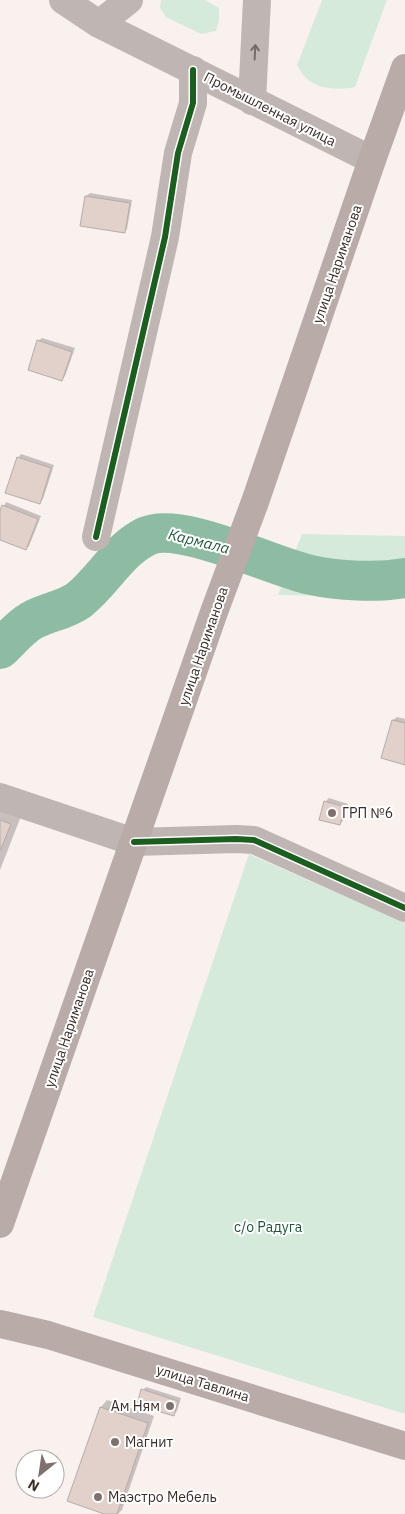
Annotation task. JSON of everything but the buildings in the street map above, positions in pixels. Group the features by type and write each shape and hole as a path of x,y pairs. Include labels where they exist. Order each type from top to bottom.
{"main road":[{"name":"улица Нариманова","path":"0,1224 214,612 255,502 405,68"},
{"name":"улица Тавлина","path":"0,1324 48,1335 405,1446"}],"street":[{"name":"Промышленная улица","path":"63,0 99,24 372,160"},
{"path":"99,24 129,0"},
{"path":"252,100 257,0"},
{"path":"96,537 165,237 178,153 193,103 192,70"},
{"path":"0,797 134,842 254,840 405,908"}],"green space":[{"path":"161,0 205,0 219,8 219,20 216,31 201,34 166,17 160,8"},
{"path":"322,0 387,0 355,87 336,89 317,85 305,77 297,65"},
{"path":"302,534 405,536 405,597 278,595"},
{"name":"с/о Радуга","path":"249,854 405,923 405,1414 93,1317"}],"waterway":[{"name":"Кармала","path":"0,649 31,621 67,607 79,600 137,542 147,536 162,533 204,540 311,575 345,580 371,581 405,578"}],"cycle path":[{"path":"96,537 165,237 178,153 193,103 193,70"},
{"path":"134,842 254,840 405,908"}],"place":[{"name":"ГРП №6","path":"332,813"},
{"name":"Ам Ням","path":"170,1406"},
{"name":"Магнит","path":"115,1442"},
{"name":"Маэстро Мебель","path":"98,1497"}]}
